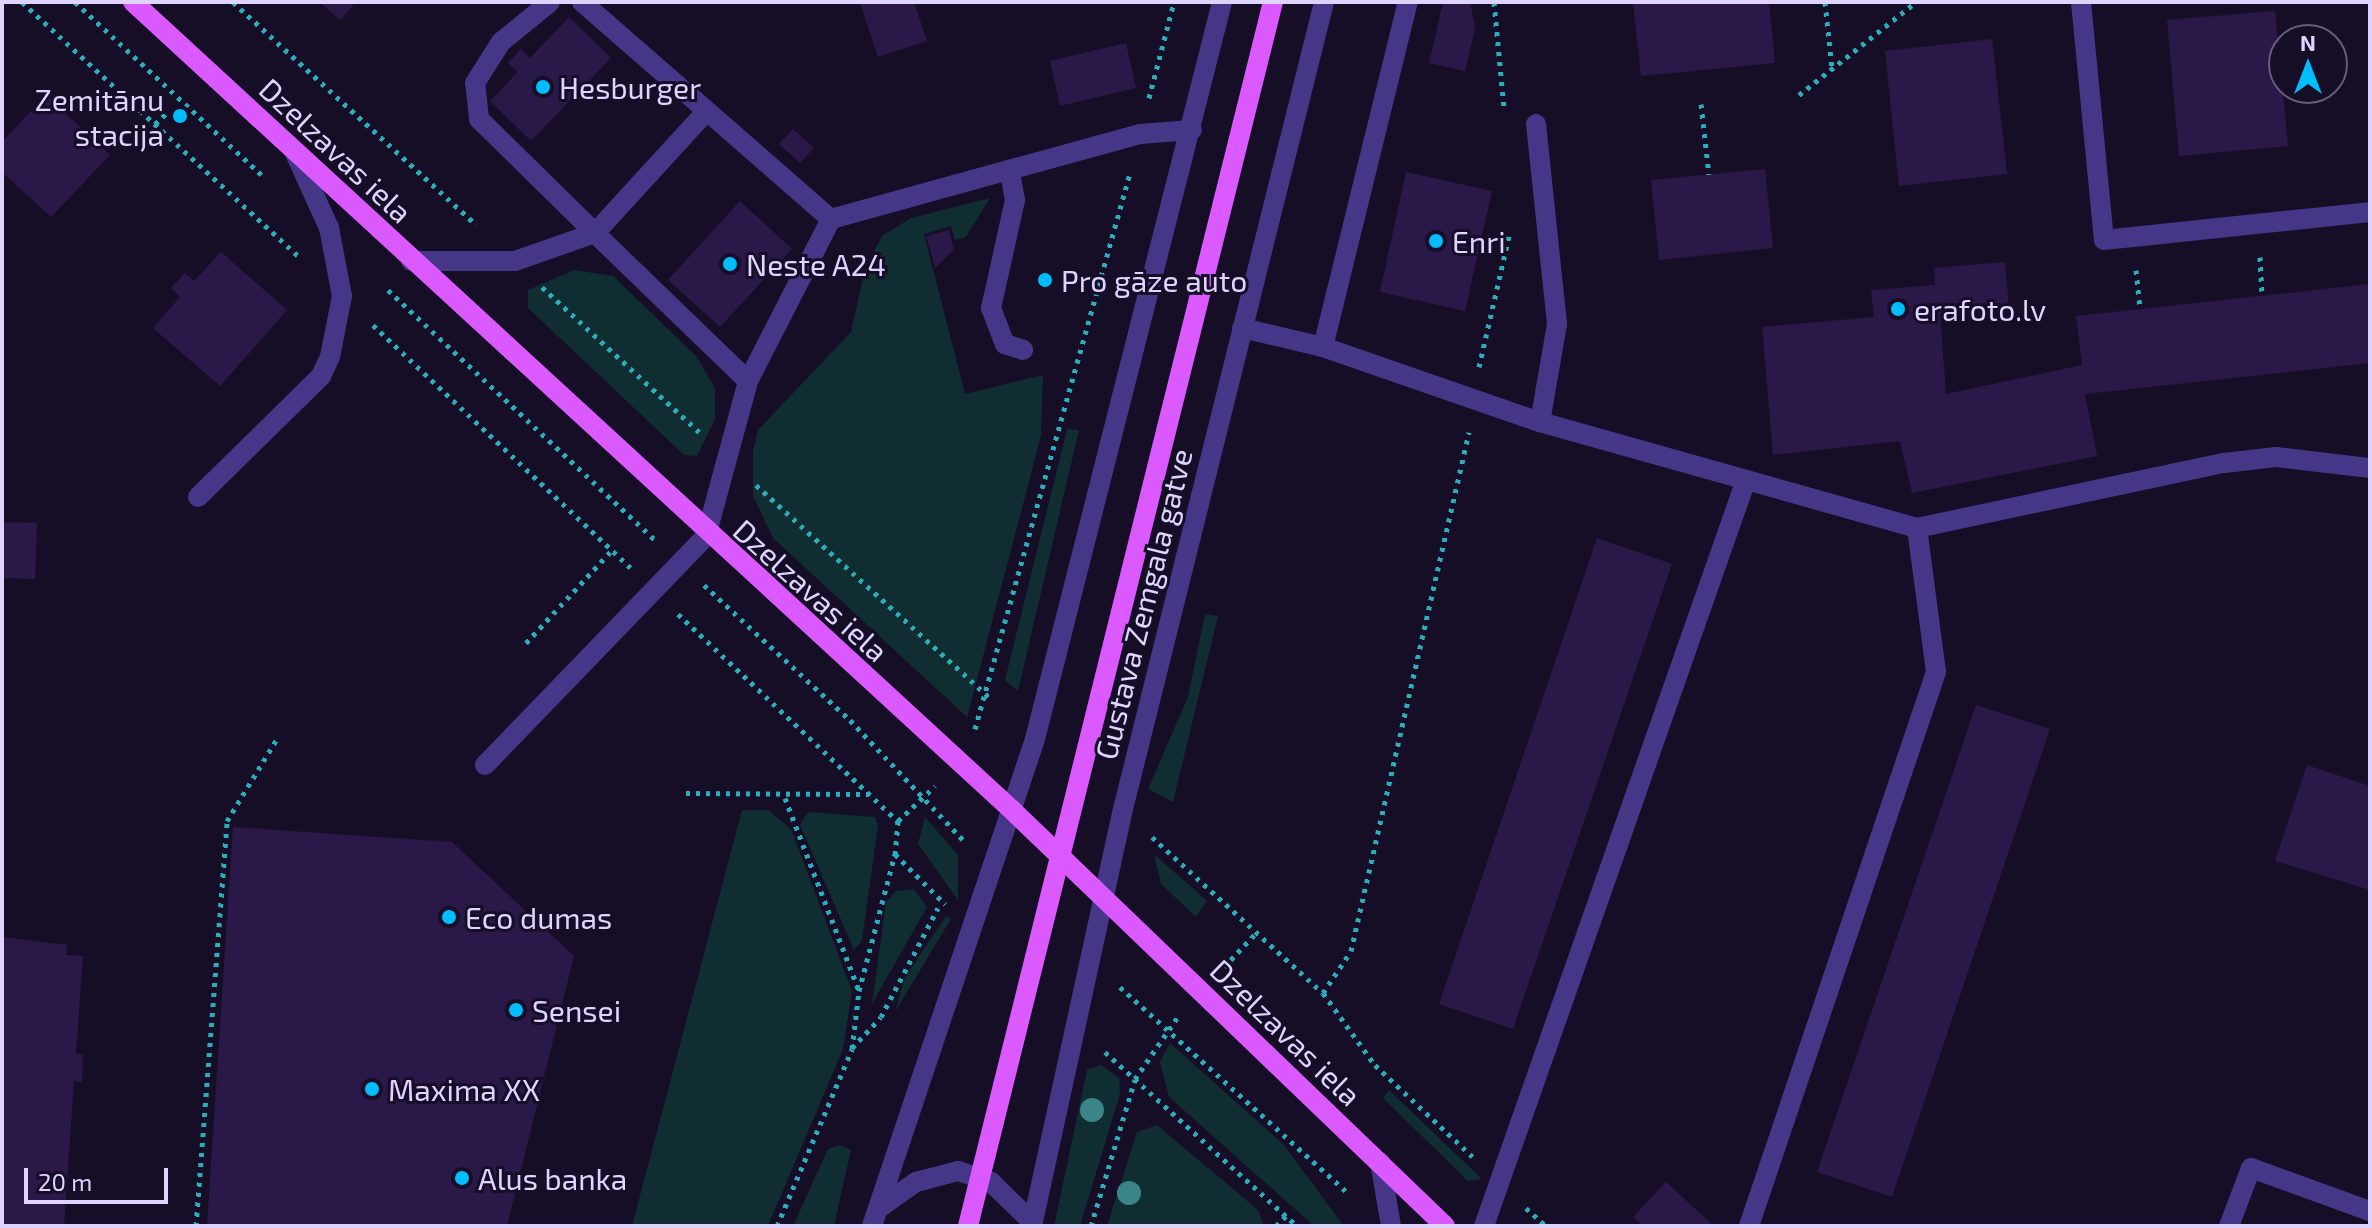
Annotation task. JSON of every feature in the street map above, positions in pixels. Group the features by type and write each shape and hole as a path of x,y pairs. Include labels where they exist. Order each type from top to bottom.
{"main road":[{"name":"Dzelzavas iela","path":"133,2 706,536 1013,811 1445,1226"},
{"name":"Gustava Zemgala gatve","path":"968,1226 1273,2"}],"street":[{"path":"550,2 501,42 475,83 479,119 748,381"},
{"path":"582,2 831,219"},
{"name":"Gustava Zemgala gatve","path":"876,1217 1013,811 1192,130 1222,2"},
{"name":"Gustava Zemgala gatve","path":"1033,1225 1123,809 1324,2"},
{"path":"1323,347 1408,2"},
{"path":"2081,2 2104,240 2370,212"},
{"path":"411,261 515,261 595,233 706,112"},
{"path":"1536,124 1557,324 1540,422"},
{"path":"485,765 706,536 730,460 748,381 831,219 1140,134 1192,130"},
{"path":"198,497 321,376 330,357 342,296 329,228 295,153"},
{"path":"1010,172 1015,200 991,308 1005,344 1023,350"},
{"path":"1242,328 1323,347 1540,422 1917,528 2224,463 2276,457 2370,468"},
{"path":"1484,1226 1746,480"},
{"path":"1749,1226 1936,672 1917,528"},
{"path":"1380,1162 1391,1226"},
{"path":"2229,1226 2251,1168 2370,1211"},
{"name":"Gustava Zemgala gatve","path":"876,1217 916,1182 958,1171 991,1182 1033,1225"}],"path":[{"path":"75,2 273,185"},
{"path":"233,2 989,697 1062,399 1089,332 1174,2"},
{"path":"1494,2 1506,123"},
{"path":"1825,2 1833,70"},
{"path":"1799,95 1916,2"},
{"path":"1701,104 1709,175"},
{"path":"155,124 169,111"},
{"path":"1323,993 1351,951 1511,228"},
{"path":"378,281 850,720 875,754 994,868"},
{"path":"526,643 612,550"},
{"path":"196,1226 227,821 278,737"},
{"path":"686,793 785,798 870,794"},
{"path":"785,798 859,991"},
{"path":"1123,809 1323,993 1375,1065 1546,1226"},
{"path":"777,1226 852,1049 859,991 895,854"},
{"path":"852,1049 881,1017 942,901"},
{"path":"1091,959 1364,1206"},
{"path":"1091,1226 1135,1079"},
{"path":"1276,1226 1286,1216"}],"green space":[{"path":"990,198 966,237 955,240 951,226 924,234 965,394 1043,375 1041,436 967,717 773,538 753,496 753,452 758,430 851,332 865,269 882,236 911,218"},
{"path":"574,270 613,276 696,356 715,388 715,419 697,456 684,455 528,308 528,290"},
{"path":"1067,429 1079,430 1018,691 1005,680"},
{"path":"1205,614 1218,616 1173,802 1148,789 1188,697"},
{"path":"742,810 768,810 791,829 852,991 843,1049 768,1226 632,1226"},
{"path":"808,812 875,817 878,825 862,941 854,950 800,825"},
{"path":"925,817 958,855 958,900 918,844"},
{"path":"1154,854 1207,901 1196,917 1161,884"},
{"path":"914,889 927,907 872,1004 886,902 896,891"},
{"path":"946,916 951,919 895,1012 905,977"},
{"path":"1170,1043 1283,1144 1344,1226 1314,1226 1169,1097 1160,1062"},
{"path":"1101,1065 1119,1078 1120,1094 1080,1226 1054,1226 1087,1070"},
{"path":"1389,1090 1482,1179 1468,1181 1383,1098"},
{"path":"1157,1125 1258,1210 1264,1226 1107,1226 1137,1132"},
{"path":"839,1145 851,1150 834,1226 793,1226 828,1149"}],"building":[{"path":"320,2 356,2 340,20"},
{"path":"914,2 927,41 878,57 860,3"},
{"path":"1443,2 1470,2 1475,28 1465,71 1429,63"},
{"path":"1633,2 1769,2 1775,63 1641,76"},
{"path":"2275,11 2276,24 2268,24 2268,104 2284,104 2288,146 2179,156 2167,20"},
{"name":"Hesburger","path":"569,17 611,58 531,141 490,101 518,72 508,63 521,49 530,58"},
{"path":"1992,39 2007,174 1899,186 1885,51"},
{"path":"1126,43 1136,88 1060,106 1050,61"},
{"path":"46,95 110,155 51,217 2,172 2,142"},
{"path":"793,129 814,148 800,163 779,144"},
{"path":"1765,169 1773,248 1659,260 1651,180"},
{"name":"Enri","path":"1406,172 1492,191 1465,311 1380,292"},
{"name":"Neste A24","path":"740,201 792,249 720,327 668,280"},
{"path":"949,230 954,250 935,268 926,236"},
{"path":"221,252 287,310 220,386 153,328 180,297 171,288 185,273 194,281"},
{"path":"2005,262 2009,308 1940,314 1946,394 2082,365 2076,316 2370,284 2370,363 2085,394 2097,456 1912,493 1900,441 1773,455 1762,327 1874,317 1871,290 1935,285 1934,268"},
{"path":"2,522 37,523 35,579 2,578"},
{"path":"1597,538 1672,564 1513,1029 1439,1004"},
{"path":"1976,705 2050,729 1892,1197 1817,1172"},
{"path":"2307,765 2370,786 2370,890 2275,861"},
{"path":"233,827 452,842 574,956 507,1226 207,1226"},
{"path":"2,937 67,945 66,955 83,956 76,1054 83,1054 82,1082 74,1081 64,1226 2,1226"},
{"path":"1666,1182 1714,1226 1643,1226 1633,1217"}],"place":[{"name":"Hesburger","path":"543,87"},
{"name":"Zemitānu stacija","path":"180,116"},
{"name":"Enri","path":"1436,241"},
{"name":"Neste A24","path":"730,264"},
{"name":"Pro gāze auto","path":"1045,280"},
{"name":"erafoto.lv","path":"1898,309"},
{"name":"Eco dumas","path":"449,917"},
{"name":"Sensei","path":"516,1010"},
{"name":"Maxima XX","path":"372,1089"},
{"name":"Alus banka","path":"462,1178"}]}
